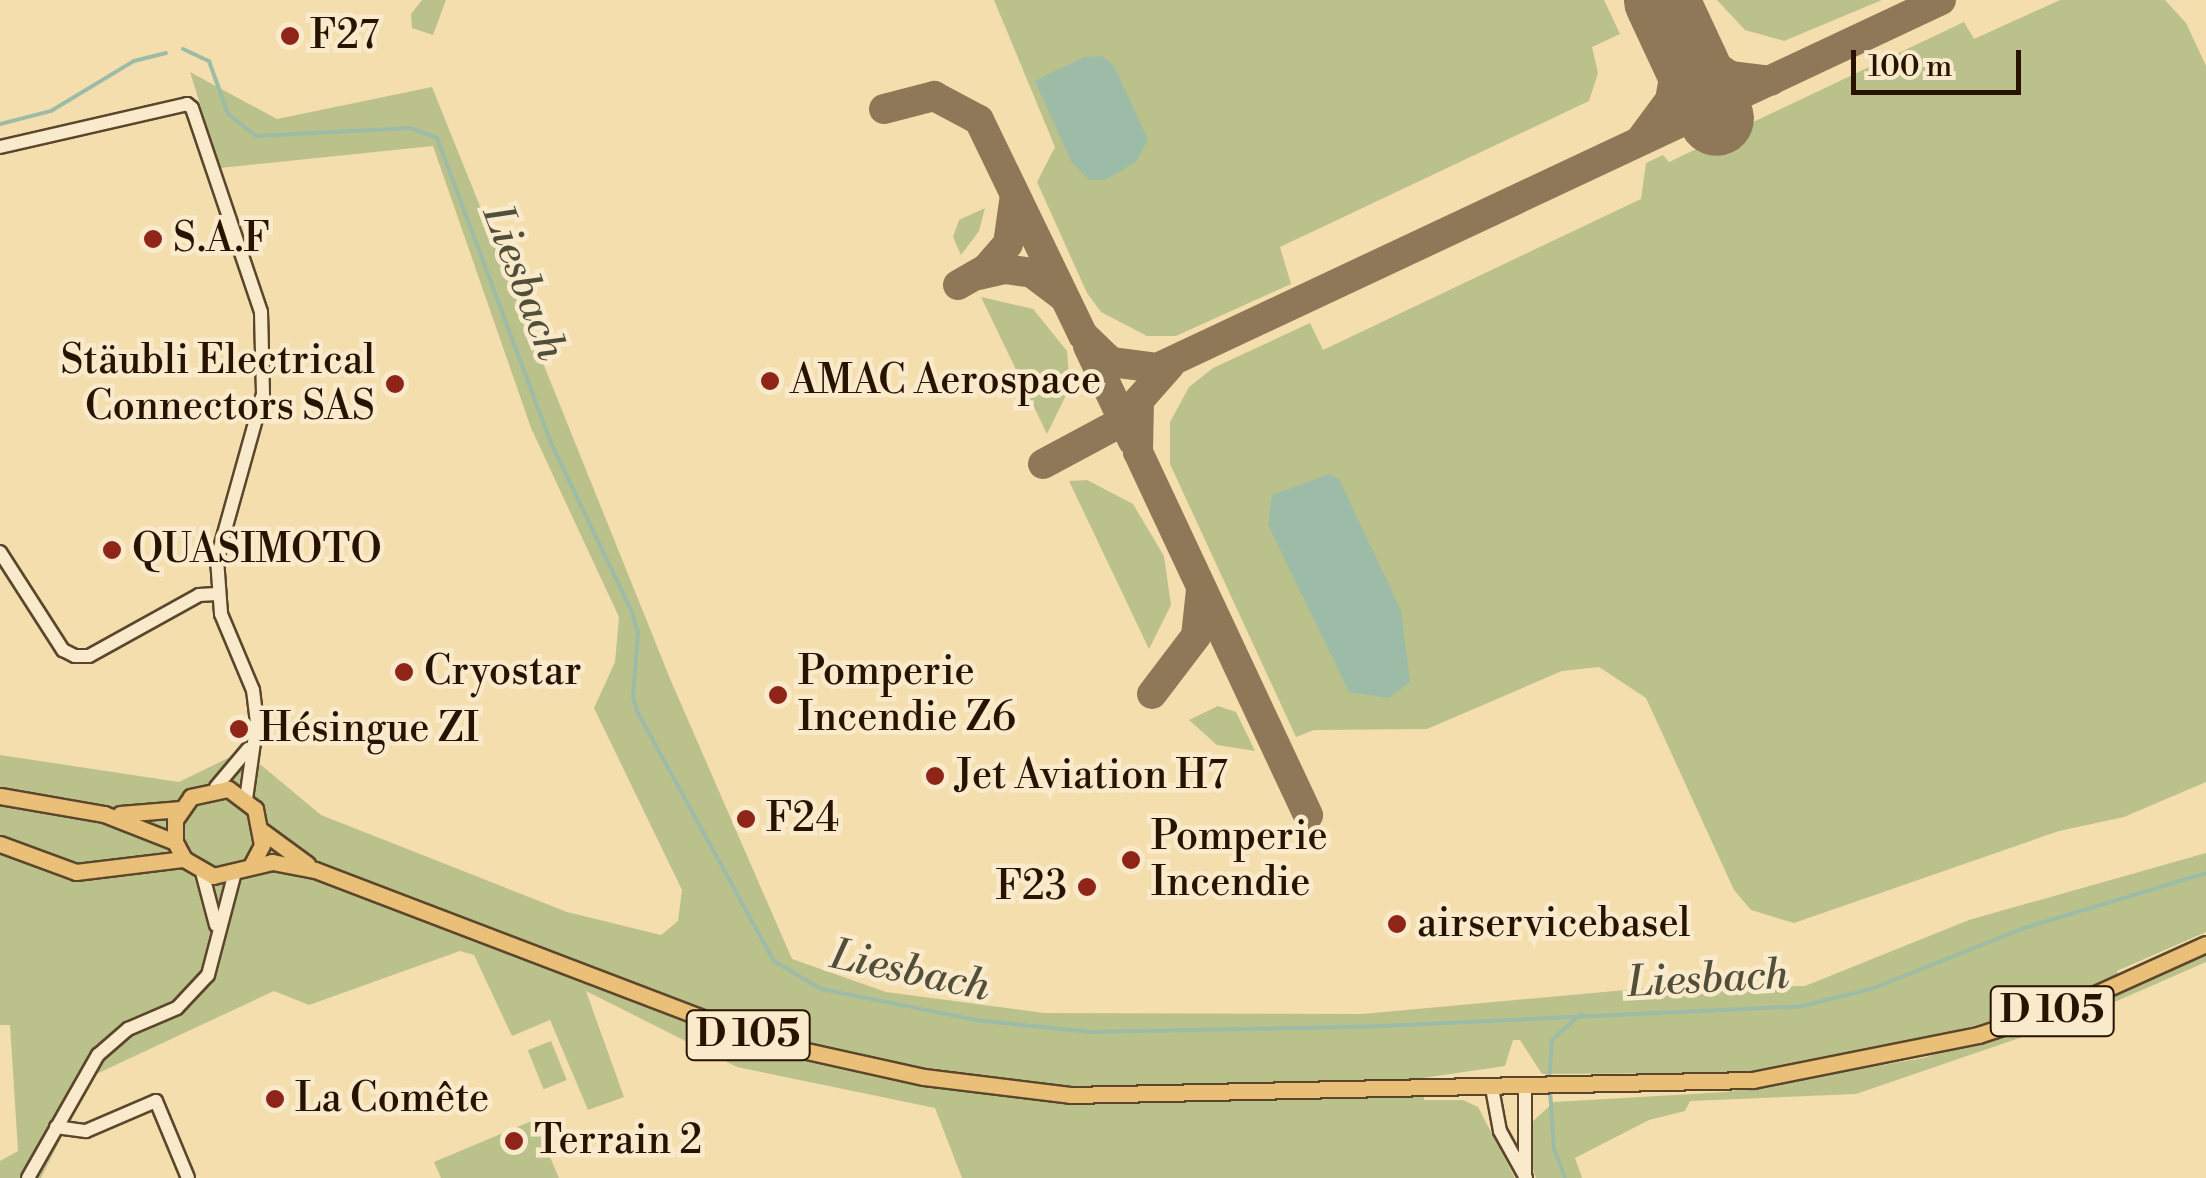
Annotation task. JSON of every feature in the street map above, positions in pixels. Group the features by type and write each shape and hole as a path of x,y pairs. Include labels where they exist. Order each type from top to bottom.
{"main road":[{"path":"104,814 180,809 216,786 246,799 262,831 252,864 235,872 202,872 184,860 175,842 180,809"},
{"path":"0,796 104,814 175,842"},
{"name":"D 105","path":"262,831 316,870 766,1042 905,1074 1070,1095 1753,1080 1890,1058 2073,1004 2206,944"},
{"path":"0,844 76,872 184,860"},
{"name":"D 105","path":"252,864 316,870"}],"street":[{"path":"0,147 186,104 261,312 262,394 217,559 216,594 252,690 257,721 250,748 246,799"},
{"path":"0,552 63,650 75,656 88,656 200,595 216,594"},
{"path":"216,786 250,748"},
{"path":"202,872 218,933"},
{"path":"28,1178 112,1039 194,992 208,975 235,872"},
{"path":"1526,1178 1532,1087"},
{"path":"1492,1088 1500,1131 1526,1178"},
{"path":"56,1127 86,1132 156,1101 188,1178"}],"green space":[{"path":"422,0 446,0 433,35 412,28 411,14"},
{"path":"994,0 1604,0 1620,34 1592,47 1598,73 1589,101 1280,247 1291,284 1176,336 1147,336 1101,312 1087,293 1037,182 1055,147"},
{"path":"1717,0 1882,0 1784,41 1745,30"},
{"path":"2060,0 2165,0 2186,23 2206,66 2206,782 2124,817 2059,831 1794,923 1751,910 1734,890 1646,698 1599,667 1562,671 1427,729 1314,730 1296,737 1170,464 1170,422 1189,387 1213,368 1310,323 1323,350 1641,199 1646,163 1663,155 1669,162 1964,22 1974,39"},
{"path":"190,72 277,119 432,87 671,681 792,959 886,992 1045,1013 1362,1014 1637,989 1805,986 1969,920 2206,853 2206,932 2117,971 2118,977 2025,1013 1822,1064 1738,1073 1542,1074 1520,1040 1513,1040 1505,1066 1423,1078 1424,1100 1463,1100 1478,1107 1515,1178 962,1178 935,1108 737,1067 586,991 624,1097 588,1110 550,1020 512,1036 474,955 460,951 309,1005 274,991 92,1076 41,1178 0,1178 0,1161 18,1151 10,1025 0,1025 0,755 179,782 228,758 261,765 321,815 567,912 661,935 678,921 682,890 594,708 615,662 619,617 531,428 433,146 220,168"},
{"path":"985,208 979,231 961,255 953,237 959,220"},
{"path":"981,297 1033,309 1067,351 1070,387 1047,434"},
{"path":"1087,480 1133,504 1164,556 1171,605 1149,649 1069,481"},
{"path":"1218,706 1236,712 1255,751 1217,745 1189,720"},
{"path":"2206,953 2206,962 2078,1018 1856,1094 1690,1101 1685,1111 1649,1120 1575,1158 1582,1178 1536,1178 1530,1160 1532,1122 1554,1102 1726,1092 1923,1058 2078,1010"},
{"path":"551,1041 567,1080 544,1089 528,1050"},
{"name":"Terrain 2","path":"534,1120 559,1178 441,1178 434,1162"}],"shaded area":[{"path":"1102,56 1114,66 1148,139 1136,162 1105,180 1089,180 1071,161 1035,81 1084,57"},
{"path":"1329,474 1339,479 1401,610 1410,682 1389,698 1349,692 1268,525 1272,495"}],"waterway":[{"name":"Liesbach","path":"183,49 209,61 228,114 256,136 410,128 437,138 551,443 631,610 638,633 633,697 638,713 774,961 821,989 976,1020 1090,1032 1362,1027 1802,1006 1874,988 2024,928 2206,873"},
{"name":"Liesbach","path":"0,124 51,111 134,61 166,53"},
{"path":"1549,1081 1552,1040 1581,1014"},
{"path":"1550,1090 1554,1149 1565,1178"}],"taxiway":[{"path":"884,109 934,96 979,120 1083,335 1111,362 1157,368 1941,0"},
{"path":"1642,138 1670,100 1676,67 1662,4"},
{"path":"1668,16 1705,59 1730,76 1771,81"},
{"path":"958,285 986,269 1008,244 1015,195"},
{"path":"979,275 1005,269 1032,273 1063,296"},
{"path":"1088,346 1133,441"},
{"path":"1170,365 1139,400 1138,452 1308,815"},
{"path":"1043,464 1114,426 1134,406"},
{"path":"1152,694 1196,636 1201,590"}],"runway":[{"path":"1661,0 1716,118"}],"place":[{"name":"F27","path":"290,36"},
{"name":"S.A.F","path":"153,239"},
{"name":"AMAC Aerospace","path":"770,381"},
{"name":"Stäubli Electrical Connectors SAS","path":"395,384"},
{"name":"QUASIMOTO","path":"112,550"},
{"name":"Cryostar","path":"404,672"},
{"name":"Pomperie Incendie Z6","path":"778,695"},
{"name":"Hésingue ZI","path":"239,729"},
{"name":"Jet Aviation H7","path":"935,776"},
{"name":"F24","path":"746,819"},
{"name":"Pomperie Incendie","path":"1131,860"},
{"name":"F23","path":"1087,887"},
{"name":"airservicebasel","path":"1397,924"},
{"name":"La Comête","path":"275,1099"},
{"name":"Terrain 2","path":"514,1141"}]}
